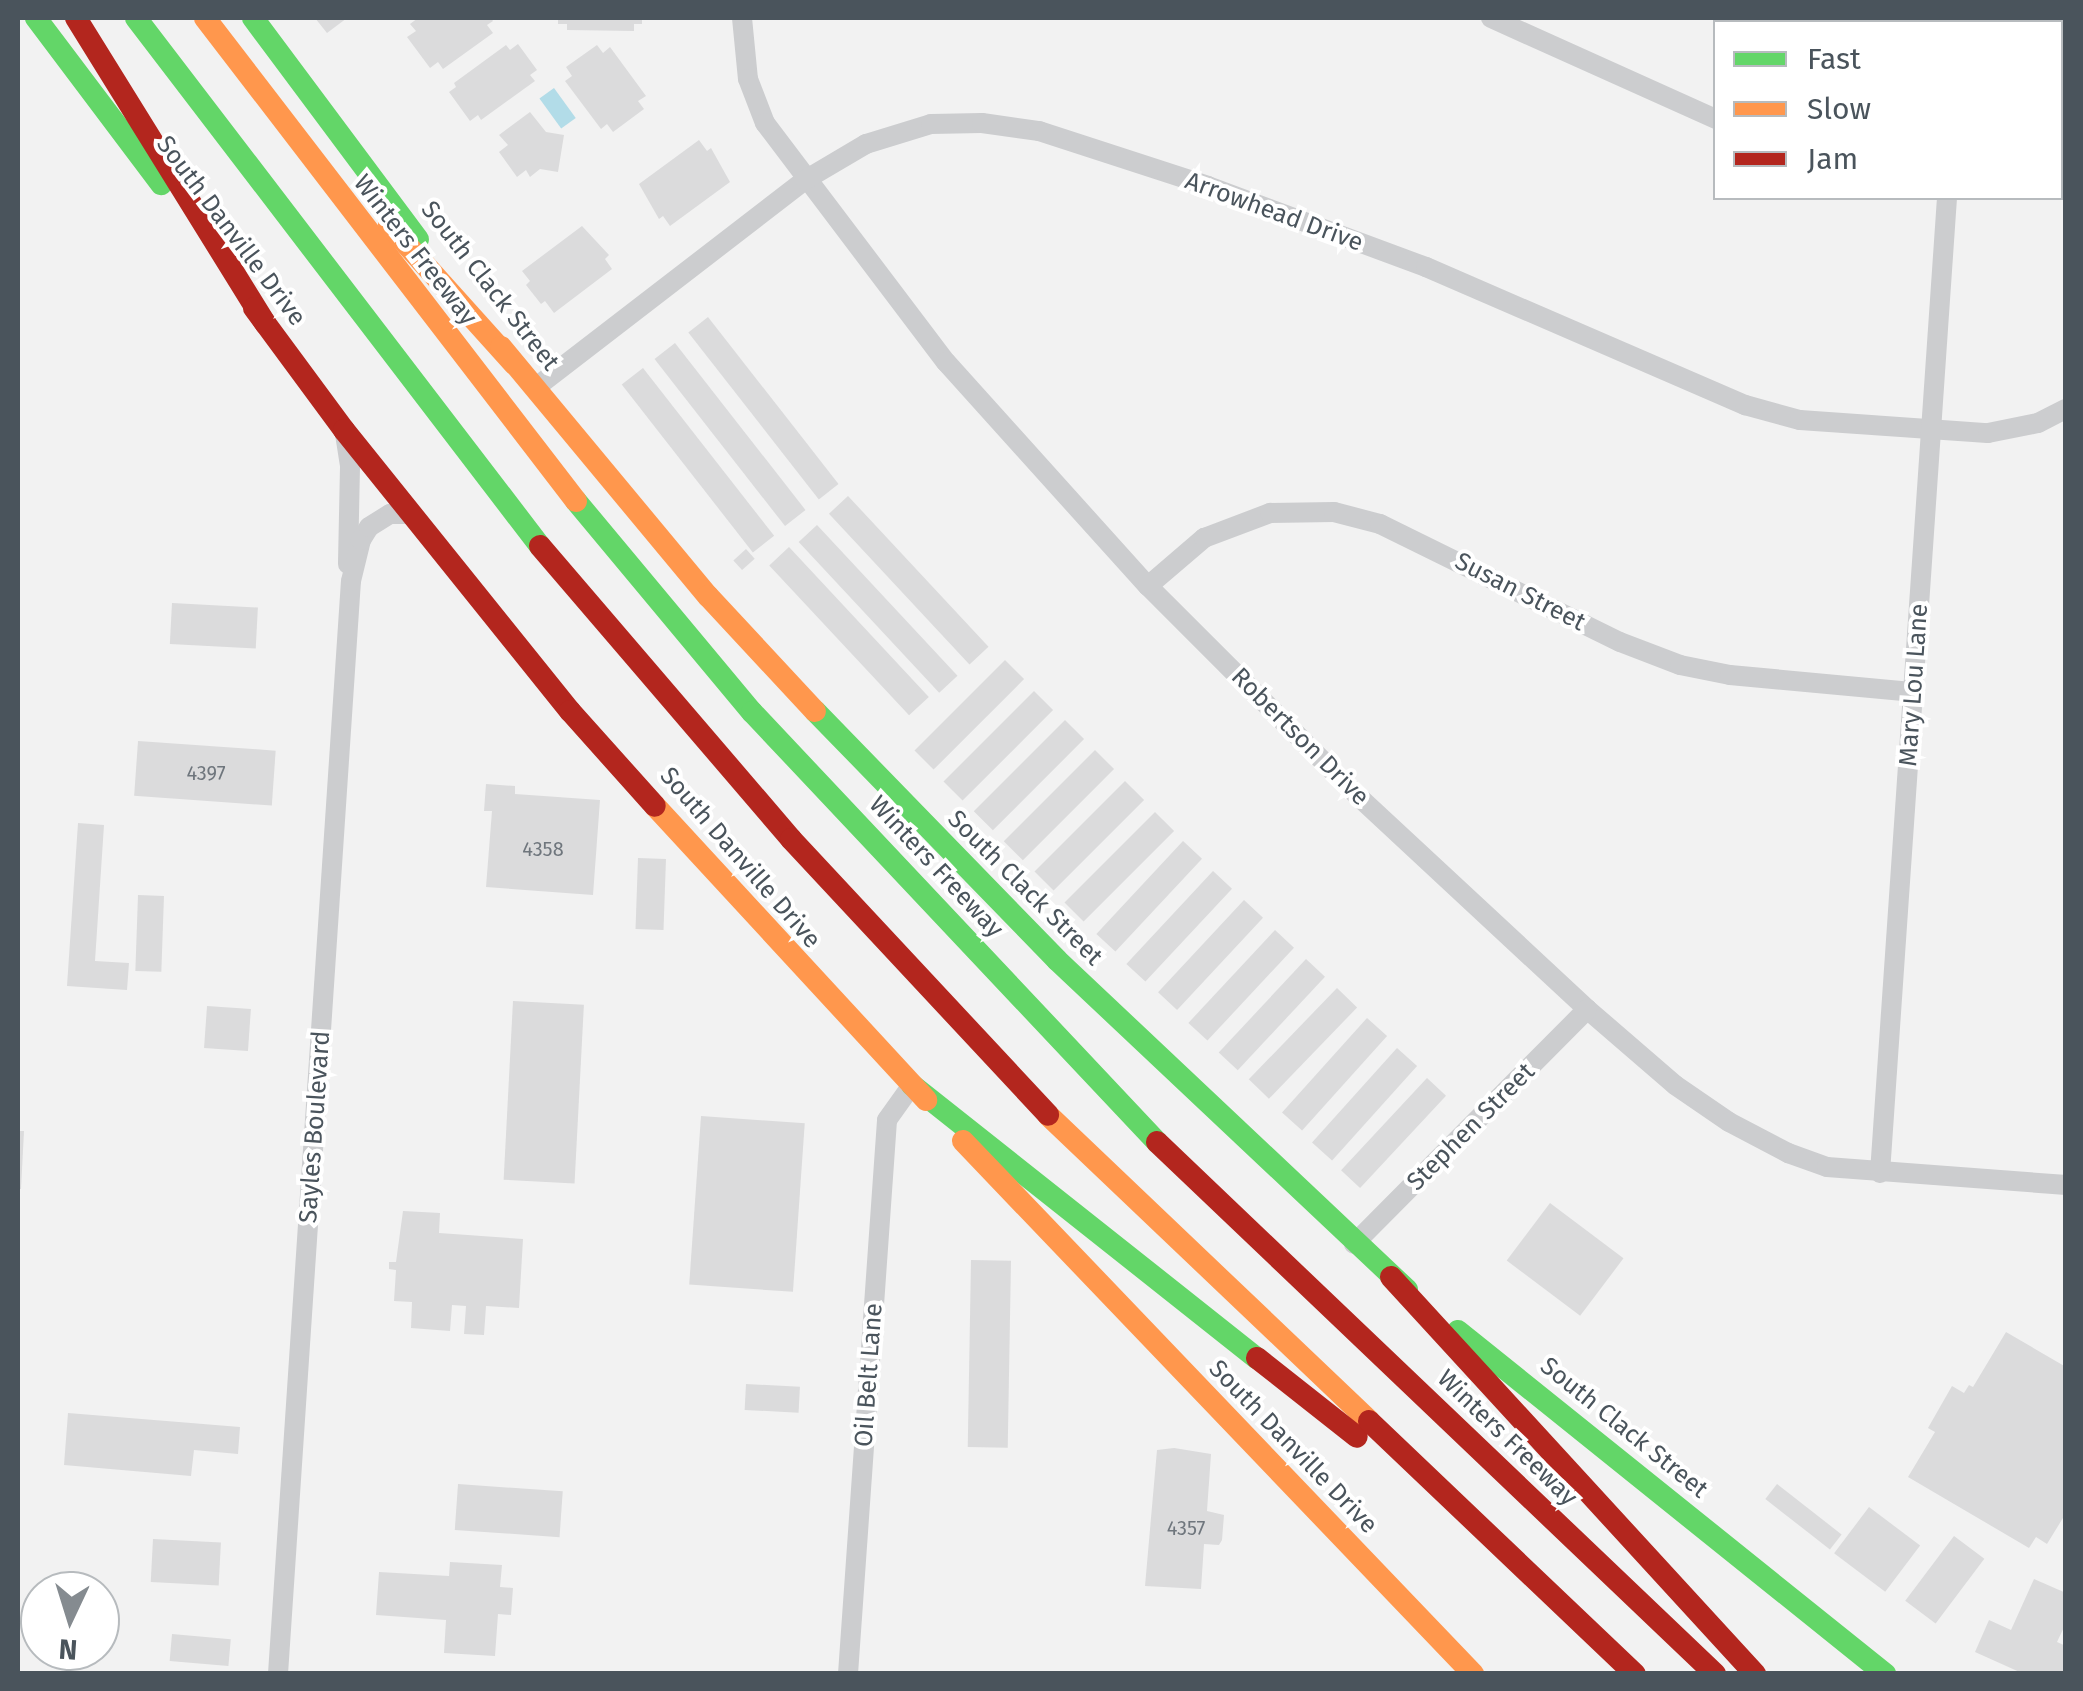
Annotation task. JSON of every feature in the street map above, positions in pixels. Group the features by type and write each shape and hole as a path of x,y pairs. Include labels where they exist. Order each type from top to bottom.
{"main road":[{"name":"South Danville Drive","path":"36,18 344,430 570,712 793,961 1473,1674"},
{"path":"76,18 266,324"},
{"path":"136,18 526,529 791,839 1028,1096 1635,1674"},
{"name":"South Clack Street","path":"254,18 514,364 763,659 900,803 1057,960 1390,1277 1884,1674"},
{"path":"211,25 514,364"},
{"name":"Winters Freeway","path":"211,25 490,392 635,575 752,712 1150,1135 1714,1674"},
{"path":"912,1085 1222,1335 1506,1550"},
{"path":"1390,1277 1754,1674"}],"street":[{"name":"Robertson Drive","path":"742,18 748,80 765,123 946,362 1148,586 1360,798 1587,1009 1675,1085 1730,1122 1788,1153 1827,1167 2066,1185"},
{"path":"1491,18 1713,118"},
{"name":"Arrowhead Drive","path":"535,388 805,180 866,144 931,124 982,124 1039,131 1208,186 1426,267 1745,405 1800,420 1988,433 2038,422 2066,409"},
{"name":"Mary Lou Lane","path":"1880,1172 1928,430 1947,200"},
{"name":"Sayles Boulevard","path":"344,430 350,467 346,546 351,581"},
{"name":"Susan Street","path":"1148,586 1204,538 1270,513 1334,512 1380,524 1620,642 1680,665 1730,675 1914,692"},
{"name":"Sayles Boulevard","path":"278,1674 351,581 360,540 368,527 390,514 411,514"},
{"name":"Stephen Street","path":"1354,1244 1587,1009"},
{"name":"Oil Belt Lane","path":"848,1674 888,1120 912,1085"}],"water":[{"path":"554,88 576,118 561,129 539,99"}],"building":[{"path":"315,18 347,18 327,33"},
{"path":"418,18 491,18 493,21 487,25 493,33 443,69 438,62 430,68 407,37 416,31 410,24"},
{"path":"558,18 642,18 642,24 634,24 634,31 567,30 567,24 558,24"},
{"path":"518,44 537,70 530,75 535,81 481,120 478,115 470,121 449,92 456,87 454,83 506,45 510,50"},
{"path":"597,45 603,53 610,47 646,96 638,101 644,109 613,132 607,124 601,129 565,81 572,76 566,67"},
{"path":"530,112 546,132 564,135 558,172 540,169 530,177 526,170 517,177 499,152 508,145 499,135"},
{"path":"699,140 707,151 711,148 730,182 670,226 663,216 659,219 639,184"},
{"path":"582,226 609,255 605,259 612,269 554,313 526,285 530,281 522,271"},
{"path":"708,317 839,484 819,499 688,332"},
{"path":"675,343 806,510 785,526 655,359"},
{"path":"643,368 774,536 753,552 622,385"},
{"path":"848,496 988,647 969,664 829,514"},
{"path":"817,525 957,676 939,693 799,542"},
{"path":"789,547 929,697 909,715 769,565"},
{"path":"746,549 755,559 742,570 733,560"},
{"path":"172,603 258,608 256,648 170,644"},
{"path":"1005,660 1024,679 934,770 914,751"},
{"path":"1034,691 1053,710 963,801 943,782"},
{"path":"1065,720 1084,739 993,830 974,811"},
{"path":"138,741 276,751 272,805 134,796"},
{"path":"1095,750 1114,769 1023,860 1004,841"},
{"path":"1125,781 1144,800 1054,891 1034,872"},
{"path":"486,784 515,786 515,794 600,800 593,895 486,887 492,811 484,811"},
{"path":"1155,812 1174,831 1084,922 1064,903"},
{"path":"78,823 104,825 95,961 129,963 127,990 67,986"},
{"path":"1183,841 1202,859 1115,952 1096,934"},
{"path":"638,858 666,859 664,930 636,929"},
{"path":"1213,871 1232,889 1145,982 1126,964"},
{"path":"138,895 164,896 161,972 135,971"},
{"path":"1244,900 1263,918 1177,1010 1158,992"},
{"path":"1275,930 1294,948 1207,1041 1188,1023"},
{"path":"1306,959 1325,977 1238,1070 1219,1053"},
{"path":"1337,988 1357,1007 1269,1099 1249,1079"},
{"path":"513,1001 584,1005 575,1183 504,1180"},
{"path":"207,1006 251,1009 248,1051 204,1048"},
{"path":"1367,1018 1387,1036 1302,1130 1282,1112"},
{"path":"1397,1048 1417,1066 1332,1160 1312,1142"},
{"path":"1427,1078 1446,1096 1360,1188 1341,1170"},
{"path":"701,1116 805,1123 793,1292 689,1285"},
{"path":"18,1131 24,1131 21,1189 18,1189"},
{"path":"1550,1203 1623,1258 1580,1316 1507,1261"},
{"path":"403,1211 440,1213 439,1233 523,1239 519,1308 486,1306 484,1335 464,1334 466,1306 452,1305 450,1331 411,1328 412,1302 394,1301 396,1270 389,1269 389,1262 396,1262"},
{"path":"971,1260 1011,1261 1008,1448 968,1447"},
{"path":"2006,1332 2066,1367 2066,1513 2047,1544 2036,1537 2029,1548 1908,1477 1935,1432 1928,1428 1952,1386 1964,1393 1969,1385 1973,1387"},
{"path":"746,1384 800,1387 799,1413 745,1410"},
{"path":"68,1413 240,1427 238,1454 194,1450 191,1476 64,1465"},
{"path":"1174,1448 1211,1454 1207,1511 1224,1515 1219,1545 1204,1544 1201,1589 1145,1586 1157,1450"},
{"path":"458,1484 563,1491 560,1537 455,1530"},
{"path":"1777,1484 1842,1534 1830,1549 1765,1499"},
{"path":"1869,1507 1920,1546 1885,1592 1834,1553"},
{"path":"1954,1536 1984,1559 1936,1624 1905,1601"},
{"path":"153,1539 221,1543 219,1585 151,1582"},
{"path":"450,1562 502,1565 500,1587 513,1588 511,1615 498,1614 495,1656 444,1653 446,1620 376,1615 379,1572 449,1576"},
{"path":"2034,1579 2066,1593 2066,1623 2057,1642 2066,1646 2064,1674 2024,1674 1975,1652 1989,1620 2011,1630"},
{"path":"172,1634 231,1639 228,1666 170,1661"}],"traffic: fast":[{"path":"36,18 161,184"},
{"path":"136,18 540,546"},
{"path":"253,18 418,239"},
{"path":"576,501 752,712 1157,1142"},
{"path":"815,711 1057,960 1407,1290"},
{"path":"912,1085 1257,1358"},
{"path":"1458,1331 1885,1674"}],"traffic: slow":[{"path":"205,18 576,501"},
{"path":"389,225 514,364"},
{"path":"501,347 708,596 815,711"},
{"path":"655,806 926,1100"},
{"path":"1048,1115 1369,1421"},
{"path":"963,1141 1473,1674"}],"traffic: jam":[{"path":"76,18 266,324"},
{"path":"254,308 344,430 570,711 655,806"},
{"path":"540,546 791,839 1048,1115"},
{"path":"1157,1142 1715,1674"},
{"path":"1391,1277 1755,1674"},
{"path":"1257,1358 1357,1437"},
{"path":"1369,1421 1635,1674"}]}
